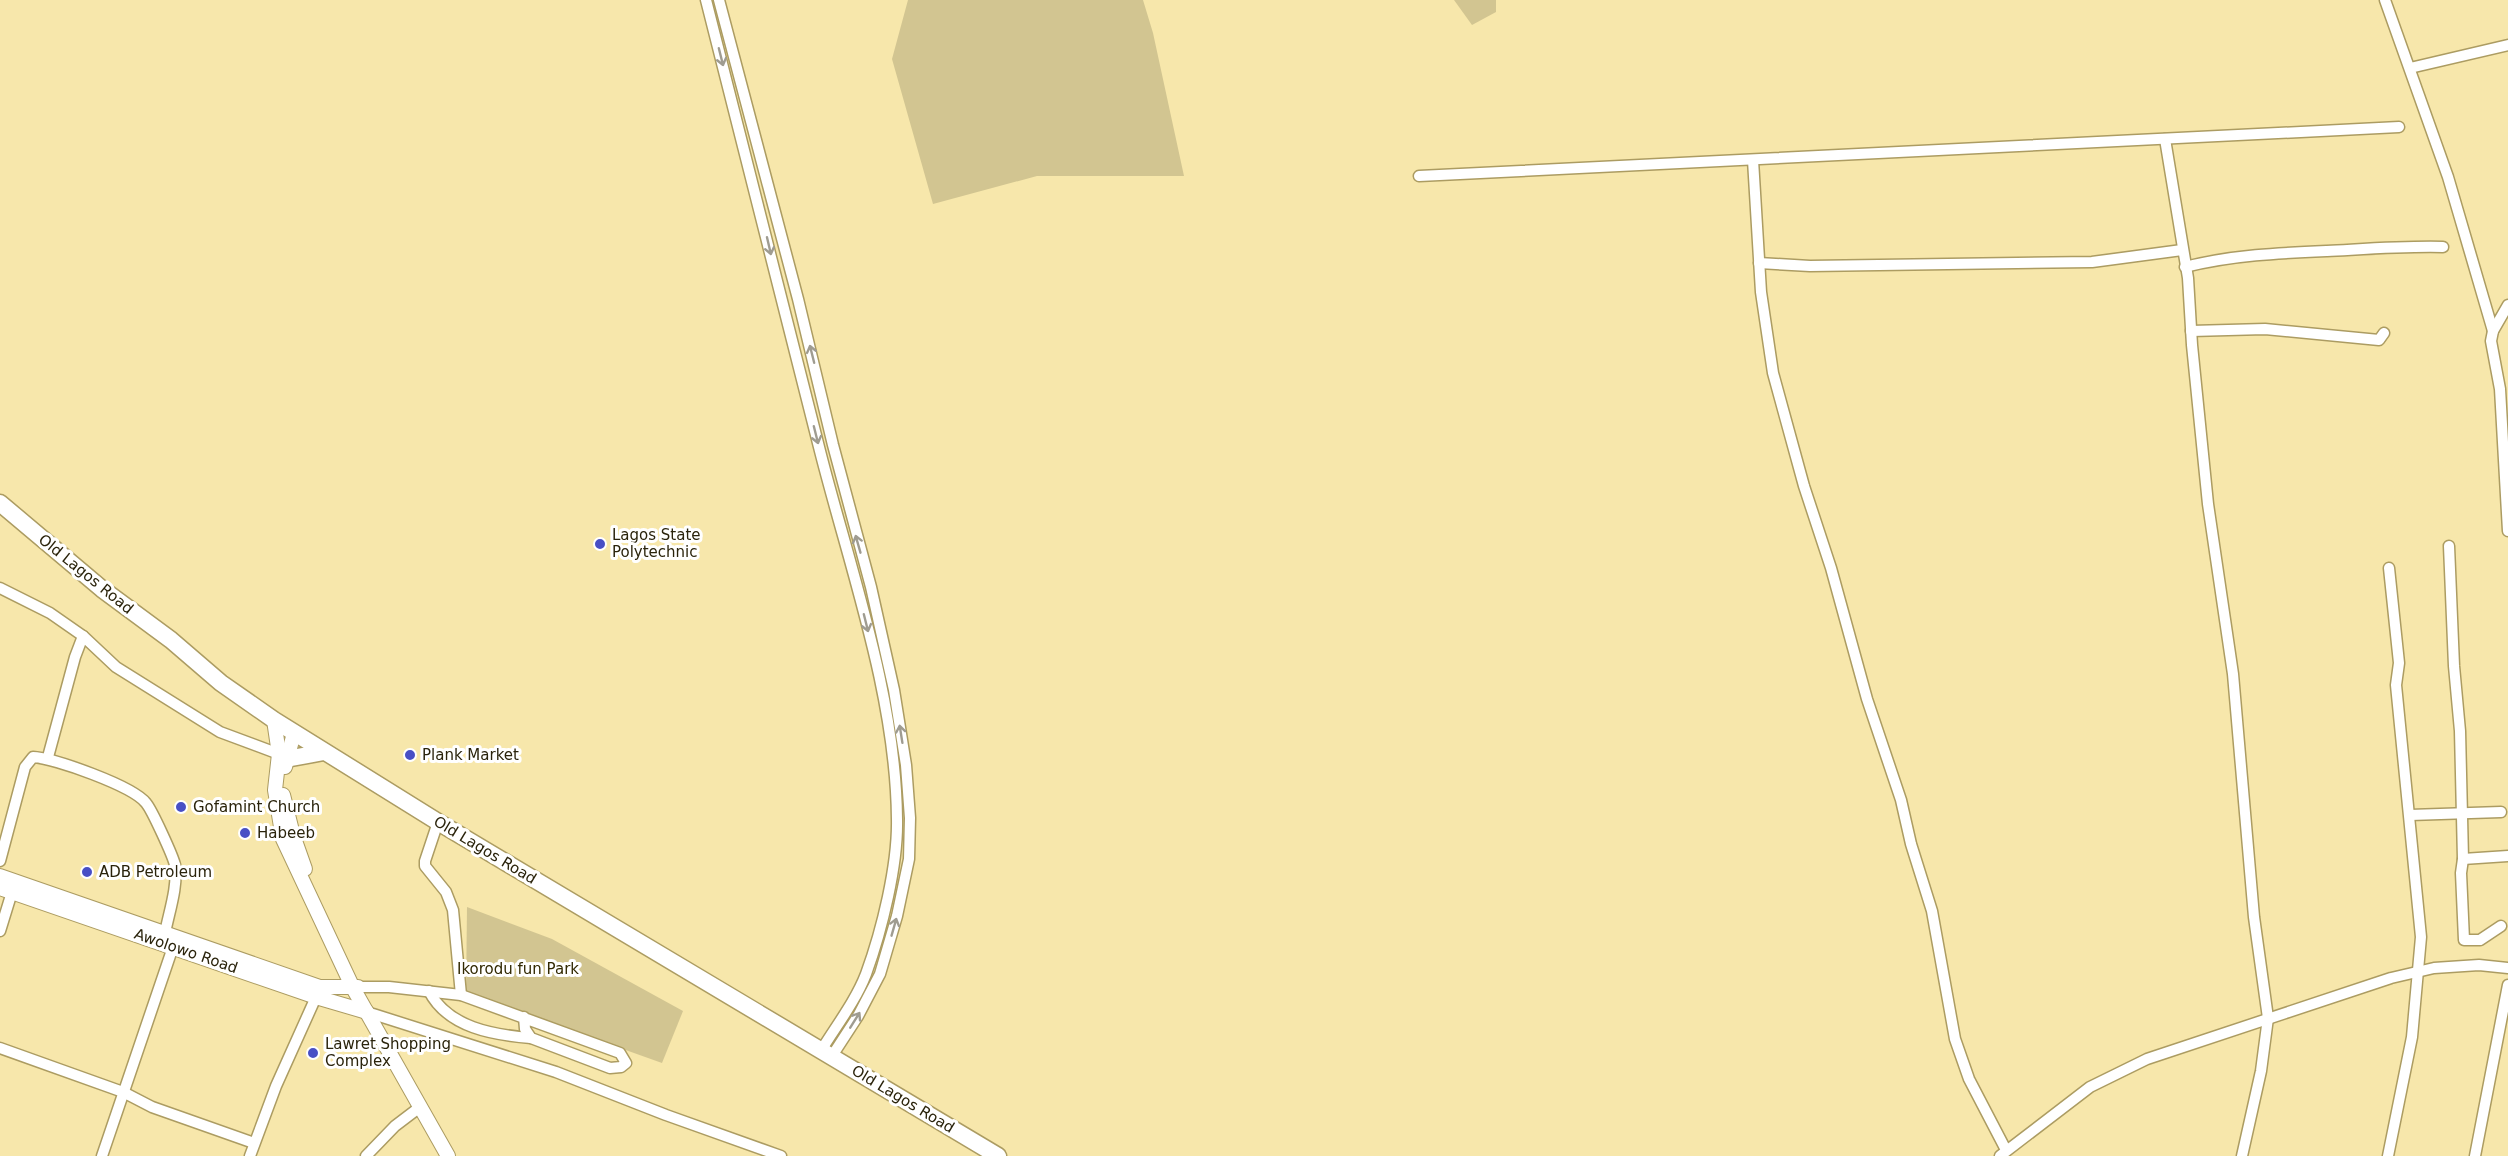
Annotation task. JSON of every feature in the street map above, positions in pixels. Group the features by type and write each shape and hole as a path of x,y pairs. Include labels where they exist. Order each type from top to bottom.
{"main road":[{"name":"Old Lagos Road","path":"0,503 102,589 171,640 222,683 294,734 998,1156"},
{"path":"274,720 283,756 282,793 293,835 320,906 356,987 448,1156"},
{"path":"283,756 294,734"},
{"path":"283,756 324,752"},
{"name":"Awolowo Road","path":"0,876 320,987 356,987"},
{"name":"Awolowo Road","path":"6,890 316,997 369,1012"},
{"path":"369,1012 458,1156"}],"street":[{"path":"706,0 819,450 866,622 883,694 893,767 897,819 895,859 883,912 865,975 827,1053"},
{"path":"719,0 871,587 894,690 906,765 910,818 909,860 897,916 880,974 858,1016 827,1053"},
{"path":"2385,0 2448,177 2493,331 2492,352 2500,389 2508,531"},
{"path":"2410,68 2508,45"},
{"path":"1419,176 2398,127"},
{"path":"2165,139 2185,267 2208,504 2233,674 2254,917 2268,1018 2260,1071 2242,1156"},
{"path":"1753,160 1759,263 1773,373 1804,486 1831,568 1888,766 1901,800 1911,844 1932,911 1954,1039 1969,1079 2003,1153 2066,1104 2108,1077 2147,1059 2343,992 2418,972 2434,968 2479,965 2508,968"},
{"path":"2185,267 2231,258 2286,253 2443,246"},
{"path":"1759,263 1810,266 2092,262 2182,250"},
{"path":"2493,331 2508,305"},
{"path":"2191,331 2265,329 2379,340 2384,333"},
{"path":"2449,546 2454,666 2460,731 2464,940 2480,940 2501,926"},
{"path":"2388,1156 2412,1038 2421,937 2396,685 2398,663 2389,568"},
{"path":"0,588 50,612 83,636 116,667 211,727 240,741 283,756"},
{"path":"48,758 75,657 83,636"},
{"path":"0,861 25,767 33,757 48,758 100,777 146,802 174,862 174,885 165,933"},
{"path":"2410,814 2501,812"},
{"path":"438,822 424,861 425,866 446,892 453,910 461,995"},
{"path":"2463,859 2508,856"},
{"path":"0,932 6,890"},
{"path":"102,1156 173,947"},
{"path":"2475,1156 2508,985"},
{"path":"356,987 429,991 461,995 620,1053 626,1059 626,1063 621,1067 610,1068 531,1038 493,1034 476,1029 440,1008 429,991"},
{"path":"250,1156 276,1086 316,997"},
{"path":"369,1012 556,1072 666,1115 781,1156"},
{"path":"524,1017 525,1029 531,1038"},
{"path":"0,1048 123,1092 152,1107 254,1143"},
{"path":"366,1156 395,1126 420,1107"}],"green space":[{"path":"908,0 1143,0 1153,33 1184,176 1037,176 933,204 892,59"},
{"path":"1454,0 1496,0 1496,12 1472,25"},
{"name":"Ikorodu fun Park","path":"467,907 552,939 683,1011 662,1063 466,993"}],"place":[{"name":"Lagos State Polytechnic","path":"600,544"},
{"name":"Plank Market","path":"410,755"},
{"name":"Gofamint Church","path":"181,807"},
{"name":"Habeeb","path":"245,833"},
{"name":"ADB Petroleum","path":"87,872"},
{"name":"Lawret Shopping Complex","path":"313,1053"}]}
